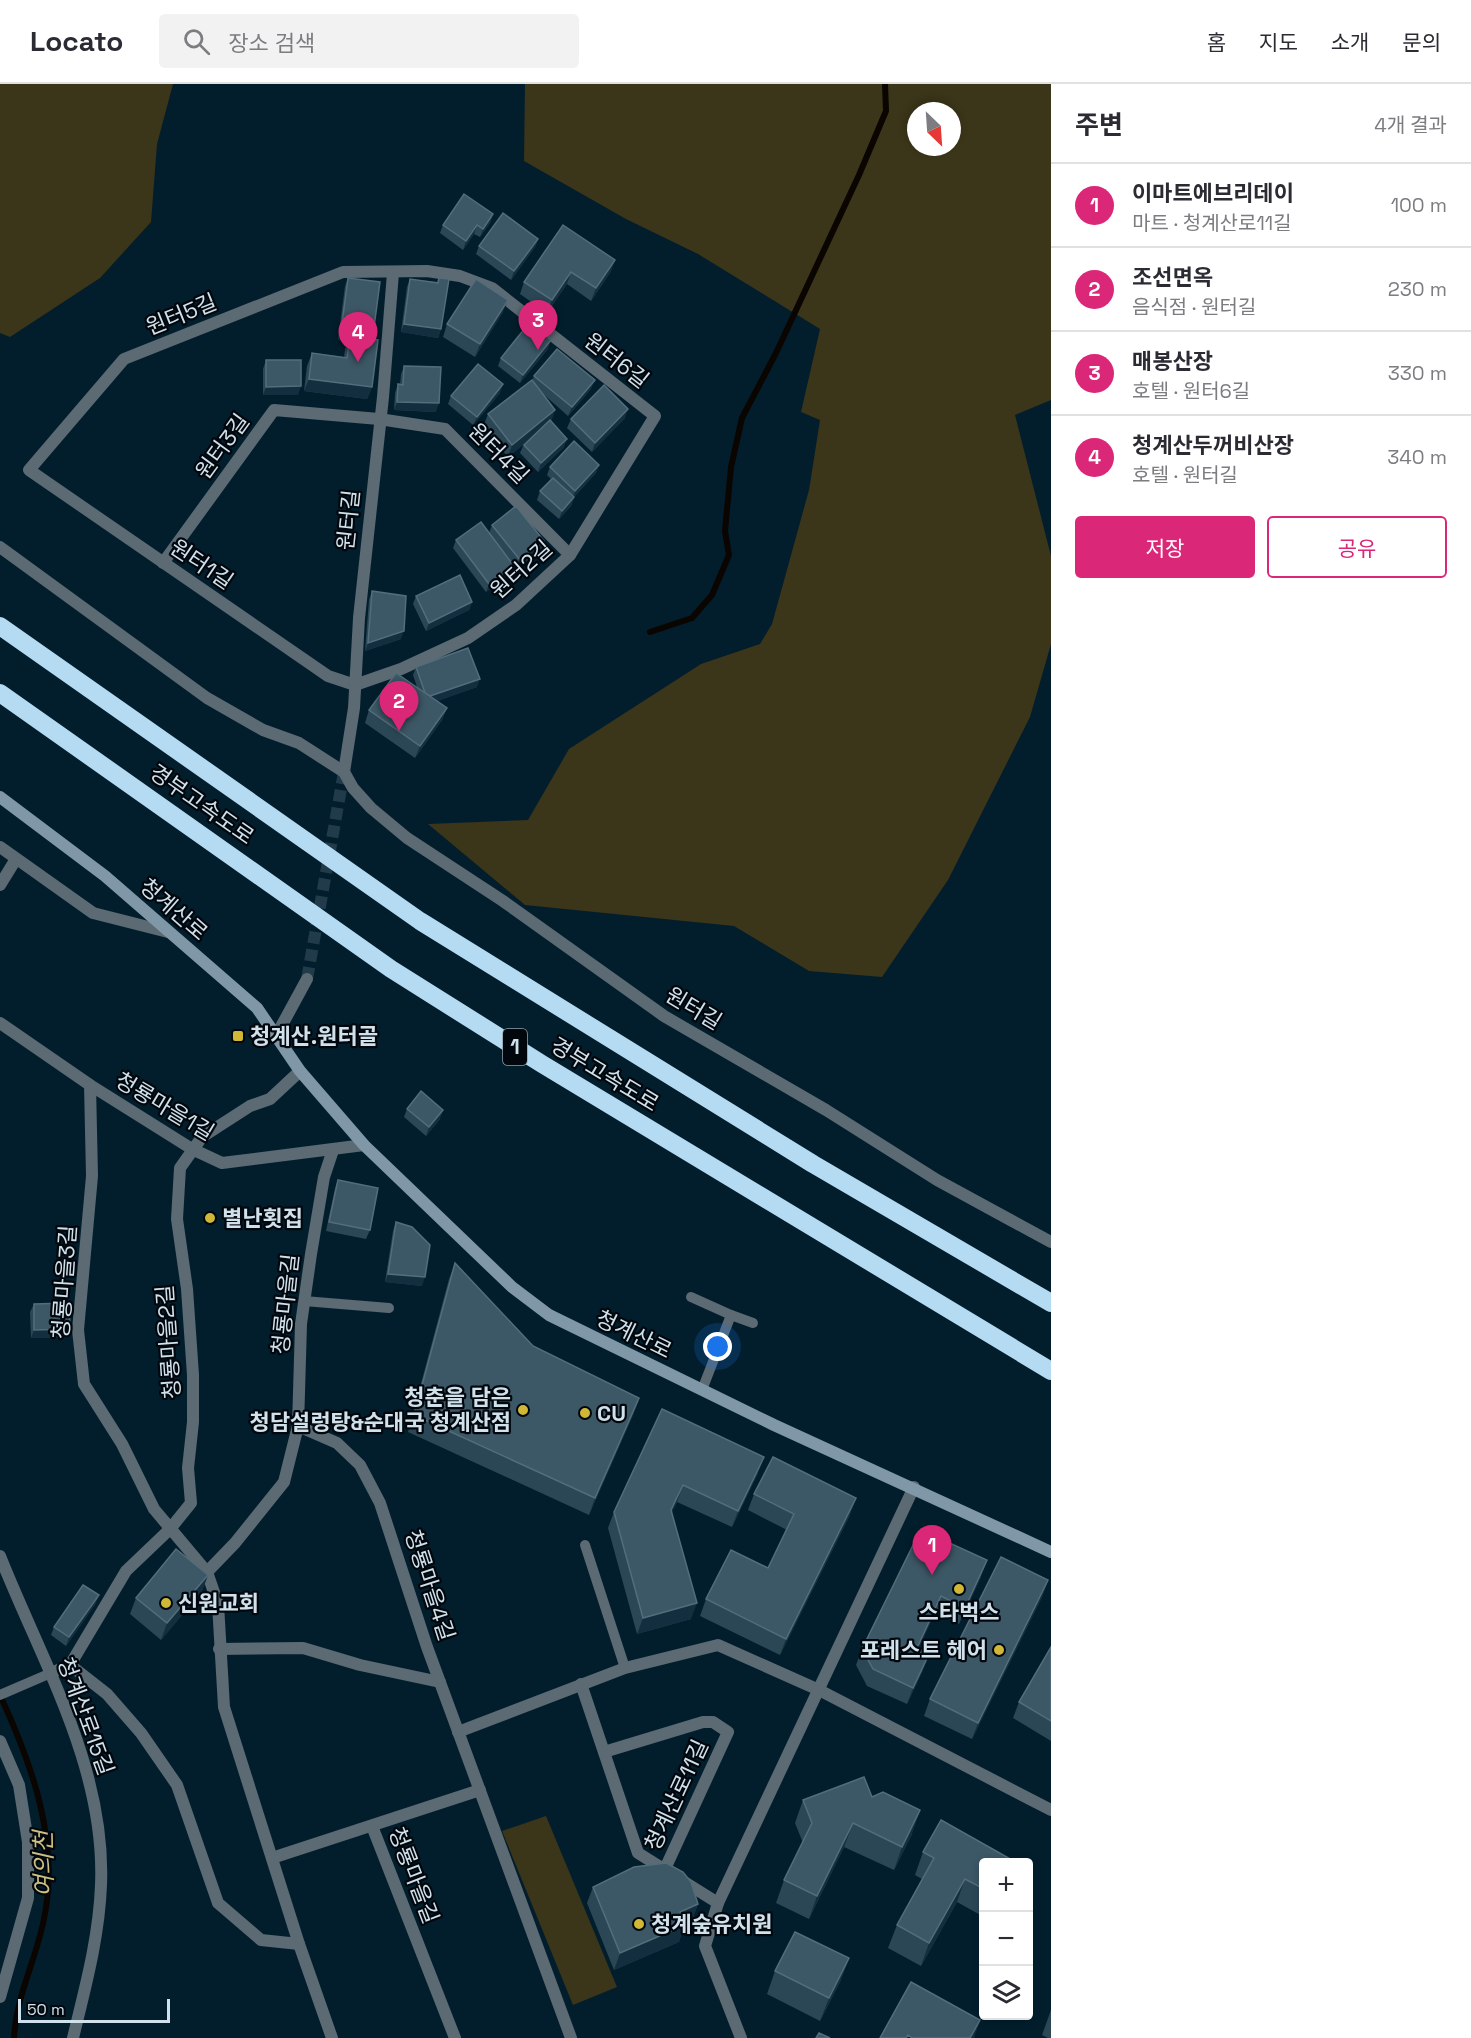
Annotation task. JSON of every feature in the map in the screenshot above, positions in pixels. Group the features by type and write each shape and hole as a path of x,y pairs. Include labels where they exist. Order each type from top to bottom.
{"highway":[{"name":"경부고속도로","path":"0,626 420,921 813,1164 1051,1302"},
{"name":"경부고속도로","path":"0,693 391,969 552,1070 1051,1371"}],"street":[{"name":"원터5길","path":"29,470 124,359 343,272 393,273"},
{"name":"원터6길","path":"393,273 427,272 460,276 492,288 655,416"},
{"name":"원터길","path":"344,772 355,685 359,618 393,273"},
{"name":"원터3길","path":"163,563 274,410 379,419"},
{"name":"원터2길","path":"355,685 401,669 468,638 516,605 570,555 655,416"},
{"name":"원터4길","path":"379,419 445,429 570,555"},
{"name":"원터1길","path":"29,470 328,676 355,685"},
{"name":"원터길","path":"0,547 207,698 263,730 299,743 344,772 353,788 371,808 407,838 502,901 664,1016 826,1110 937,1180 1051,1242"},
{"name":"청계산로","path":"0,797 105,876 257,1008 300,1071 364,1145 512,1287 549,1315 702,1390 1051,1552"},
{"path":"0,847 93,913 168,932"},
{"path":"0,885 16,859"},
{"path":"276,1036 307,979"},
{"name":"청룡마을1길","path":"0,1023 90,1085 192,1149 222,1163 364,1145"},
{"path":"192,1149 202,1137 250,1106 270,1099 300,1071"},
{"name":"청룡마을3길","path":"90,1085 92,1176 78,1330 84,1384 122,1444 154,1509 207,1572"},
{"name":"청룡마을2길","path":"170,1529 191,1503 188,1468 194,1422 193,1375 187,1289 177,1220 180,1168 192,1149"},
{"name":"청룡마을길","path":"207,1572 235,1544 284,1482 298,1426 301,1324 304,1301 324,1178 333,1150"},
{"name":"청룡마을4길","path":"298,1426 337,1443 360,1465 380,1503 440,1682 571,2038"},
{"path":"741,2038 705,1946 718,1903 914,1488"},
{"path":"51,1674 70,1665 126,1571 170,1529"},
{"name":"청계산로15길","path":"0,1556 51,1674 85,1762 98,1820 101,1884 93,1955 73,2038"},
{"path":"207,1572 218,1604 224,1707 299,1944 332,2038"},
{"path":"458,1732 625,1668 718,1645 819,1690 1051,1810"},
{"path":"219,1649 303,1648 360,1665 440,1682"},
{"path":"70,1665 107,1694 141,1733 177,1785 218,1902 261,1940 299,1944"},
{"name":"청계산로11길","path":"581,1684 638,1853 664,1871 728,1732 713,1722 704,1722 604,1752"},
{"path":"0,1741 19,1785 28,1842 28,1898 0,1997"},
{"path":"372,1826 480,1790"},
{"name":"청룡마을길","path":"272,1858 372,1826 455,2038"},
{"path":"664,1871 718,1903"}],"lane":[{"path":"691,1297 753,1323"},
{"path":"304,1301 389,1308"},
{"path":"702,1390 731,1315"},
{"path":"585,1545 625,1668"},
{"path":"0,1695 51,1674"}],"shaded area":[{"path":"0,84 173,84 157,144 151,222 100,278 10,337 0,333"},
{"path":"525,84 1051,84 1051,400 1015,415 1051,556 1051,644 1030,717 948,880 882,977 809,971 734,926 525,905 428,824 528,820 569,749 701,664 760,644 772,624 809,490 820,420 801,412 820,329 698,254 626,219 524,161"},
{"path":"546,1816 617,1987 573,2005 502,1831"}],"building":[{"path":"464,194 493,214 483,229 477,225 466,241 443,225"},
{"path":"503,213 538,239 514,271 479,246"},
{"path":"563,225 615,260 596,288 571,272 552,300 524,282"},
{"path":"348,278 380,282 373,335 341,331"},
{"path":"439,278 449,279 441,329 404,324 410,279 438,283"},
{"path":"476,279 508,300 480,344 447,324"},
{"path":"529,323 551,340 523,375 501,358"},
{"path":"350,336 378,340 372,387 309,379 312,353 347,358"},
{"path":"557,349 595,380 572,407 534,376"},
{"path":"266,360 301,360 301,386 266,387"},
{"path":"478,364 503,384 477,417 451,396"},
{"path":"404,366 441,367 439,403 397,402 398,384 403,385"},
{"path":"532,380 555,410 512,445 488,414"},
{"path":"604,385 628,409 595,443 571,419"},
{"path":"550,420 567,439 541,463 524,445"},
{"path":"574,441 599,465 575,491 550,467"},
{"path":"553,478 574,497 562,511 540,491"},
{"path":"516,506 544,541 520,560 492,525"},
{"path":"481,522 514,566 489,584 456,540"},
{"path":"460,575 472,602 429,623 416,596"},
{"path":"372,591 406,596 404,631 368,643"},
{"path":"468,648 480,679 430,696 425,693 416,667"},
{"path":"396,673 447,708 420,746 369,710"},
{"path":"421,1091 443,1110 429,1127 407,1109"},
{"path":"338,1180 378,1188 370,1230 329,1222"},
{"path":"396,1222 412,1227 430,1245 425,1277 388,1274"},
{"path":"455,1263 533,1346 639,1398 595,1498 414,1415"},
{"path":"69,1303 70,1329 34,1330 34,1304"},
{"path":"662,1409 764,1457 738,1511 683,1485 671,1510 697,1603 643,1618 614,1512"},
{"path":"773,1457 856,1498 786,1639 706,1599 731,1550 768,1568 794,1514 754,1494"},
{"path":"932,1535 987,1560 965,1608 941,1596 917,1648 929,1654 913,1688 873,1669 862,1649 915,1541"},
{"name":"신원교회","path":"176,1549 208,1575 167,1623 136,1598"},
{"path":"1001,1557 1048,1580 978,1723 930,1699"},
{"path":"83,1585 99,1595 69,1637 54,1627"},
{"path":"1051,1647 1051,1721 1019,1702"},
{"path":"864,1777 872,1797 883,1792 920,1810 902,1847 853,1823 817,1896 784,1880 812,1823 803,1800"},
{"path":"941,1820 1009,1858 979,1858 979,1886 965,1879 929,1943 897,1925 934,1858 923,1852"},
{"name":"청계숲유치원","path":"666,1863 683,1872 691,1882 698,1904 680,1912 685,1925 620,1953 593,1887 634,1867"},
{"path":"795,1932 849,1958 829,1998 775,1971"},
{"path":"911,1982 980,2020 970,2038 912,2038 908,2035 906,2038 880,2038"},
{"path":"819,2033 830,2038 816,2038"}],"waterway":[{"path":"650,632 692,618 712,595 729,555 725,531 731,467 742,418 776,353 859,175 886,111 885,84"},
{"name":"여의천","path":"0,1695 23,1748 32,1776 46,1832 48,1861 48,1890 44,1919 18,2007 14,2038"}],"tunnel":[{"path":"307,979 344,772"}],"place":[{"name":"매봉산장","path":"538,350"},
{"name":"청계산두꺼비산장","path":"358,362"},
{"name":"조선면옥","path":"399,731"},
{"name":"청계산.원터골","path":"238,1036"},
{"name":"별난횟집","path":"210,1218"},
{"name":"청춘을 담은 청담설렁탕&순대국 청계산점","path":"523,1410"},
{"name":"CU","path":"585,1413"},
{"name":"이마트에브리데이","path":"932,1575"},
{"name":"스타벅스","path":"959,1589"},
{"name":"신원교회","path":"166,1603"},
{"name":"포레스트 헤어","path":"999,1650"},
{"name":"청계숲유치원","path":"639,1924"}]}
